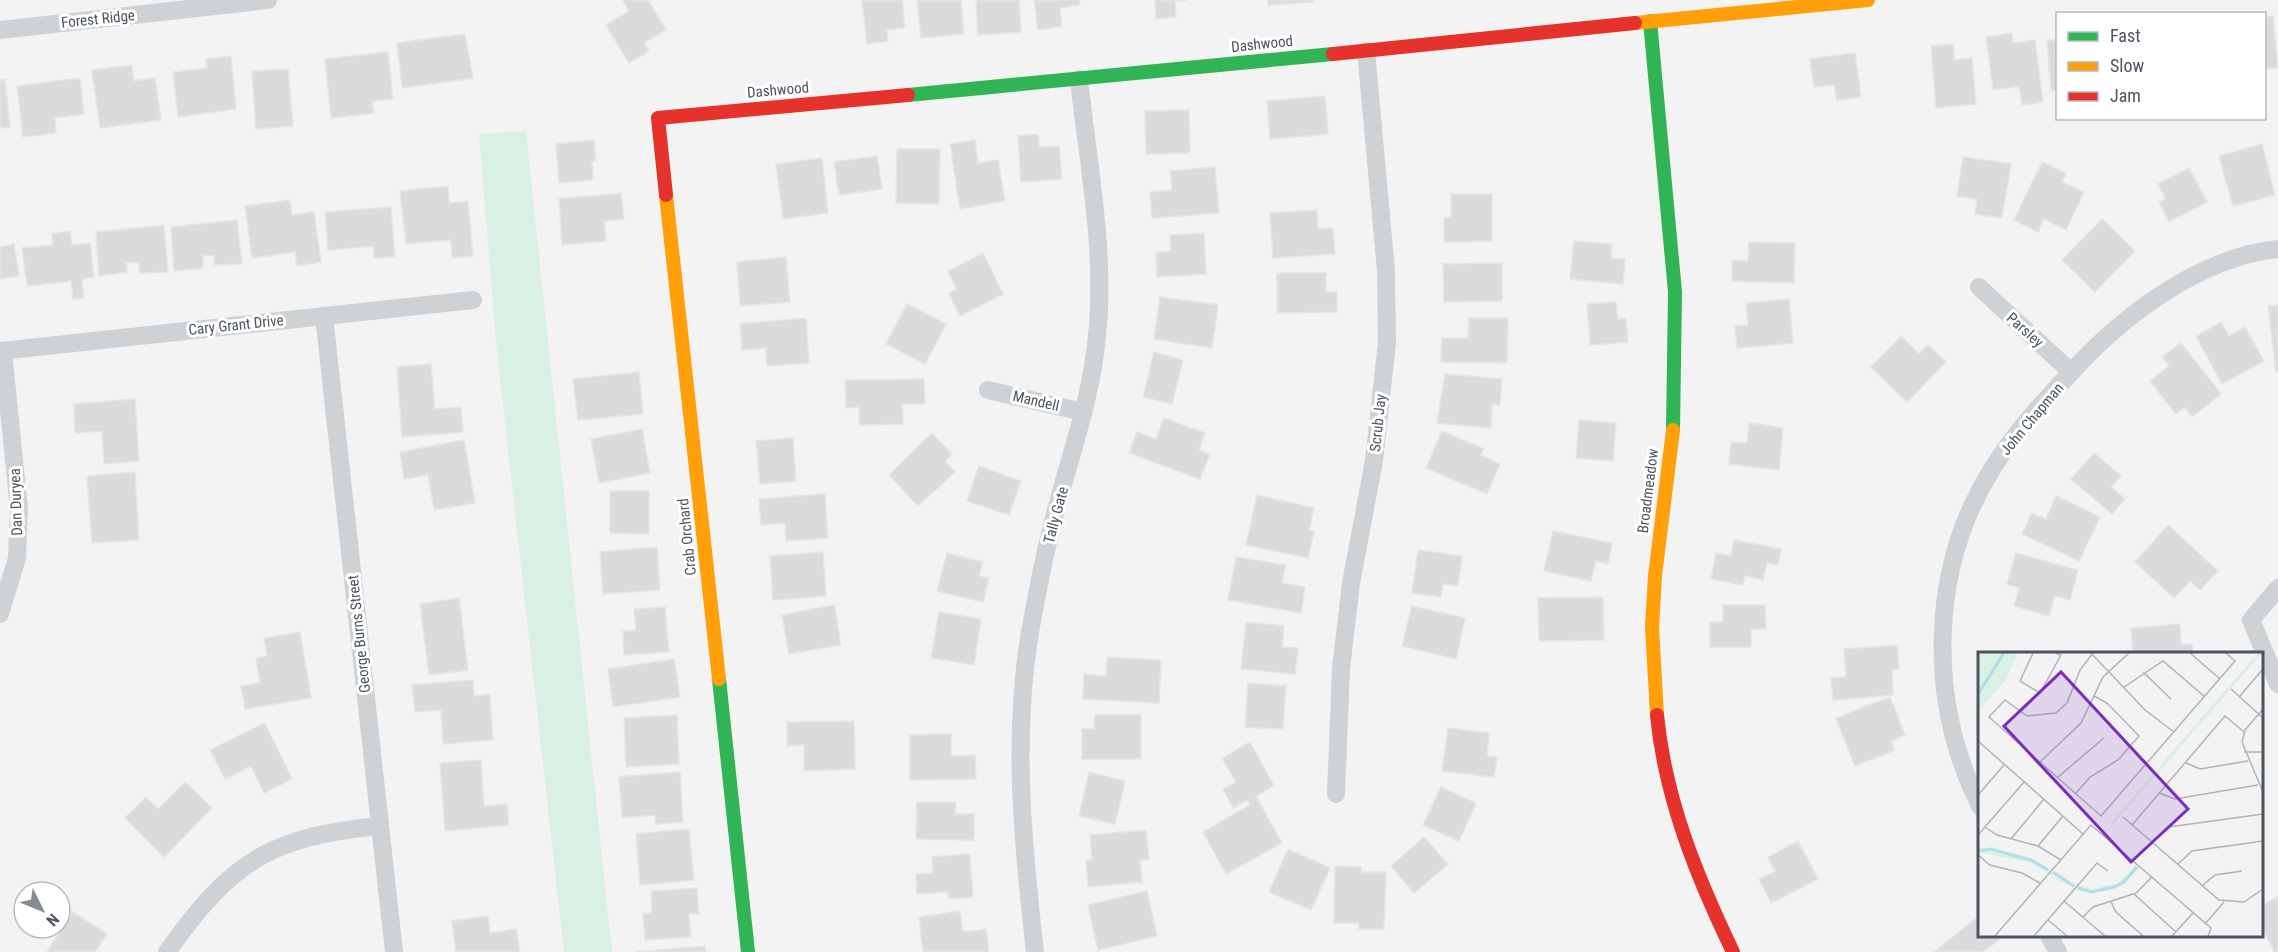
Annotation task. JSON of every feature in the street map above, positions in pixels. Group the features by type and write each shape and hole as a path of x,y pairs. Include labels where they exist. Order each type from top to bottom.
{"street":[{"name":"Forest Ridge","path":"0,30 268,0"},
{"name":"Dashwood","path":"658,118 1080,80 1868,0"},
{"name":"Broadmeadow","path":"1650,21 1675,294 1673,424 1655,576 1651,642 1655,709 1666,774 1683,839 1706,901 1732,952"},
{"name":"Scrub Jay","path":"1336,794 1341,669 1351,583 1374,460 1387,342 1386,271 1366,51"},
{"name":"Tally Gate","path":"1035,952 1022,827 1021,736 1029,646 1050,534 1083,412 1097,338 1099,293 1080,80"},
{"name":"Crab Orchard","path":"658,118 748,952"},
{"name":"John Chapman","path":"1978,801 1957,751 1943,679 1945,606 1952,570 1969,517 1993,468 2013,437 2106,334 2167,290 2236,259 2278,249"},
{"name":"Parsley","path":"1978,287 2071,372"},
{"name":"Cary Grant Drive","path":"1,351 473,300"},
{"name":"George Burns Street","path":"324,316 394,952"},
{"name":"Dan Duryea","path":"0,614 17,558 20,509 1,351"},
{"name":"Mandell","path":"988,390 1083,412"},
{"path":"2278,588 2251,620 2278,684"},
{"path":"167,952 207,898 224,882 260,856 302,838 380,826"},
{"path":"2050,937 2058,952"}],"green space":[{"path":"526,131 612,952 564,952 496,342 479,134"}],"building":[{"path":"623,0 648,0 666,30 644,43 649,51 629,63 606,25 629,11"},
{"path":"862,0 902,0 905,28 887,30 888,41 867,44"},
{"path":"917,0 961,0 964,34 921,38"},
{"path":"976,0 1019,0 1021,32 978,35"},
{"path":"1034,0 1079,0 1080,5 1060,8 1062,26 1038,30"},
{"path":"1155,0 1188,0 1175,1 1176,17 1156,19"},
{"path":"1268,0 1313,0 1313,2 1268,5"},
{"path":"2273,16 2278,68 2266,69 2266,17"},
{"path":"2012,33 2013,43 2035,40 2043,102 2022,105 2019,86 1993,90 1986,37"},
{"path":"465,34 473,78 402,88 397,43"},
{"path":"2047,40 2056,40 2056,90 2051,91"},
{"path":"1953,44 1954,60 1972,58 1976,104 1936,108 1931,46"},
{"path":"388,52 393,99 372,101 374,113 331,118 325,59"},
{"path":"1855,53 1861,97 1837,100 1834,85 1814,87 1810,59"},
{"path":"231,56 236,109 178,117 173,72 207,68 206,59"},
{"path":"132,65 134,81 155,78 161,120 100,128 92,70"},
{"path":"288,69 293,126 256,129 252,71"},
{"path":"80,78 84,114 55,118 56,133 23,137 17,86"},
{"path":"0,80 5,80 10,127 0,128"},
{"path":"1325,96 1328,134 1270,139 1267,101"},
{"path":"1189,110 1190,153 1146,154 1145,111"},
{"path":"1038,134 1039,147 1059,146 1062,179 1021,182 1018,136"},
{"path":"594,140 596,161 592,161 593,180 559,183 556,144"},
{"path":"975,140 978,163 998,160 1005,201 960,209 950,144"},
{"path":"2262,144 2275,195 2233,206 2219,156"},
{"path":"897,149 940,149 939,204 896,203"},
{"path":"877,156 882,189 839,195 834,162"},
{"path":"1963,157 2011,164 2002,218 1975,214 1977,199 1957,196"},
{"path":"822,158 828,213 783,219 776,164"},
{"path":"2042,162 2066,173 2062,182 2084,192 2066,230 2044,219 2038,232 2014,220"},
{"path":"1215,167 1219,213 1152,218 1150,192 1172,190 1170,171"},
{"path":"2189,168 2207,202 2169,222 2159,202 2166,199 2158,184"},
{"path":"448,186 449,203 468,201 473,256 452,258 451,240 406,244 400,191"},
{"path":"621,193 624,219 604,221 606,241 562,245 559,199"},
{"path":"1451,194 1492,194 1492,241 1444,242 1444,218 1451,217"},
{"path":"290,200 292,215 314,212 321,262 297,266 295,252 252,258 245,206"},
{"path":"391,207 395,257 374,258 373,246 328,250 325,212"},
{"path":"1317,210 1318,229 1333,228 1335,254 1273,258 1270,213"},
{"path":"2102,219 2135,251 2095,292 2062,260"},
{"path":"237,220 242,264 215,265 214,255 203,256 203,268 174,271 171,227"},
{"path":"164,225 168,272 139,273 139,262 126,263 127,272 99,276 96,232"},
{"path":"70,231 72,245 90,243 94,277 82,279 84,298 73,299 71,281 27,286 22,248 53,245 52,234"},
{"path":"1204,233 1206,274 1157,277 1156,252 1171,251 1170,235"},
{"path":"1574,241 1612,244 1611,258 1625,259 1623,284 1570,279"},
{"path":"1749,242 1795,243 1794,283 1732,281 1732,260 1748,261"},
{"path":"14,244 19,276 0,279 0,247"},
{"path":"983,253 1003,294 960,316 949,293 957,289 948,271"},
{"path":"786,257 790,302 740,306 737,262"},
{"path":"1502,263 1502,301 1444,302 1443,264"},
{"path":"1277,273 1326,273 1326,292 1337,292 1337,312 1277,313"},
{"path":"1160,297 1218,305 1212,348 1154,339"},
{"path":"1789,299 1793,343 1737,348 1735,326 1748,325 1746,303"},
{"path":"1616,302 1618,319 1626,318 1628,342 1590,345 1587,304"},
{"path":"907,304 946,324 925,364 886,344"},
{"path":"2278,305 2278,372 2276,372 2268,306"},
{"path":"806,318 809,363 767,366 766,348 742,350 740,324"},
{"path":"1469,318 1508,318 1507,363 1441,362 1442,338 1468,338"},
{"path":"2221,322 2229,336 2245,327 2264,361 2222,384 2196,336"},
{"path":"1901,336 1919,354 1928,345 1946,362 1907,402 1871,367"},
{"path":"2181,343 2221,394 2192,417 2185,407 2176,414 2150,381 2169,366 2162,357"},
{"path":"1154,352 1183,360 1172,404 1143,397"},
{"path":"431,364 435,409 461,407 463,432 402,437 397,367"},
{"path":"639,372 643,414 578,420 573,379"},
{"path":"1445,374 1502,379 1500,405 1492,404 1491,428 1437,423"},
{"path":"924,379 925,404 902,404 903,424 859,425 859,407 846,408 845,380"},
{"path":"135,399 139,461 104,464 102,431 75,433 74,404"},
{"path":"1164,418 1205,433 1199,450 1210,454 1200,479 1129,453 1137,432 1156,439"},
{"path":"1579,420 1616,423 1613,461 1576,458"},
{"path":"1749,423 1783,428 1779,470 1729,464 1731,442 1747,443"},
{"path":"642,429 650,473 599,483 591,439"},
{"path":"1442,431 1484,449 1481,455 1500,464 1487,494 1426,468"},
{"path":"932,433 952,454 945,461 955,472 918,506 889,475"},
{"path":"793,438 796,481 760,484 756,441"},
{"path":"464,440 475,503 434,510 428,475 404,479 400,452"},
{"path":"2094,453 2121,476 2111,487 2125,499 2112,514 2071,479"},
{"path":"979,466 1021,481 1009,515 967,501"},
{"path":"135,472 139,540 92,543 87,476"},
{"path":"610,491 649,491 649,534 610,533"},
{"path":"825,494 828,538 786,541 785,523 761,525 759,499"},
{"path":"1257,495 1314,508 1309,530 1314,531 1308,558 1246,545"},
{"path":"2056,496 2100,517 2079,561 2022,534 2032,513 2046,519"},
{"path":"2168,525 2218,571 2200,590 2190,581 2174,598 2135,562"},
{"path":"1553,531 1612,543 1608,564 1596,561 1591,581 1544,571"},
{"path":"1734,540 1781,549 1778,565 1767,563 1763,580 1745,576 1743,585 1711,579 1716,553 1731,556"},
{"path":"657,547 660,590 603,594 600,552"},
{"path":"1418,550 1462,556 1458,586 1443,584 1441,597 1412,593"},
{"path":"823,552 826,596 773,600 770,556"},
{"path":"947,553 983,562 979,576 989,578 983,602 937,591"},
{"path":"2016,553 2078,570 2070,600 2055,596 2049,616 2014,606 2019,588 2007,584"},
{"path":"1236,557 1286,565 1282,583 1305,587 1301,613 1228,600"},
{"path":"1603,597 1604,640 1539,641 1538,598"},
{"path":"459,598 468,670 429,675 420,604"},
{"path":"834,605 841,645 789,654 782,615"},
{"path":"1723,605 1765,605 1766,629 1751,629 1751,647 1710,647 1710,622 1723,622"},
{"path":"1412,606 1465,618 1456,659 1402,646"},
{"path":"665,607 669,652 624,655 623,631 636,630 634,609"},
{"path":"939,612 981,619 974,665 931,658"},
{"path":"1246,622 1284,626 1282,647 1298,648 1295,674 1241,669"},
{"path":"2180,624 2181,645 2192,644 2193,652 2133,652 2131,628"},
{"path":"300,632 311,698 245,709 241,686 260,683 256,658 267,656 264,638"},
{"path":"1897,645 1899,669 1892,670 1893,695 1833,700 1831,678 1846,677 1844,649"},
{"path":"1107,657 1161,660 1159,703 1083,699 1084,674 1106,676"},
{"path":"674,659 680,697 613,707 608,669"},
{"path":"473,680 474,696 490,694 493,740 443,744 441,710 415,712 412,685"},
{"path":"1248,683 1286,686 1283,729 1245,727"},
{"path":"1890,697 1905,735 1891,741 1895,750 1855,766 1836,718"},
{"path":"677,715 679,764 626,767 624,718"},
{"path":"1095,715 1141,715 1141,759 1082,759 1082,729 1094,729"},
{"path":"854,721 855,769 804,771 804,745 787,746 787,722"},
{"path":"265,723 292,779 264,793 251,766 225,779 210,750"},
{"path":"1448,728 1489,733 1487,756 1497,757 1494,777 1442,771"},
{"path":"951,734 951,756 975,755 976,779 910,780 910,735"},
{"path":"1250,742 1274,786 1256,796 1282,843 1226,874 1203,832 1250,805 1248,800 1233,808 1223,789 1236,782 1222,758"},
{"path":"481,760 484,806 507,804 509,825 445,831 440,763"},
{"path":"680,772 683,822 656,824 655,815 622,818 619,777"},
{"path":"1089,772 1125,781 1115,824 1079,816"},
{"path":"185,782 212,808 164,857 125,818 146,797 158,809"},
{"path":"1441,787 1476,803 1459,841 1423,825"},
{"path":"917,802 956,802 955,814 974,814 974,840 916,839"},
{"path":"689,829 694,880 640,885 636,834"},
{"path":"1146,830 1149,859 1140,860 1142,882 1088,887 1086,860 1092,860 1090,835"},
{"path":"1424,837 1448,864 1414,893 1391,866"},
{"path":"1798,841 1818,879 1771,903 1759,879 1775,872 1768,857"},
{"path":"1288,849 1330,868 1311,910 1269,892"},
{"path":"970,854 973,897 949,899 948,892 917,894 916,874 933,873 932,857"},
{"path":"1335,866 1361,867 1361,872 1386,872 1384,929 1359,929 1359,923 1334,923"},
{"path":"697,888 699,914 689,914 691,937 645,940 643,913 652,913 651,891"},
{"path":"1147,891 1157,936 1098,950 1088,905"},
{"path":"2278,897 2278,952 2274,952 2263,927 2263,904"},
{"path":"960,911 963,932 986,929 989,952 923,952 919,917"},
{"path":"73,912 107,934 95,952 47,952 55,940 72,940"},
{"path":"488,916 490,933 516,929 520,952 456,952 452,921"},
{"path":"1978,917 1978,937 2001,938 1983,952 1934,952"},
{"path":"705,946 706,952 635,952"}],"traffic: fast":[{"path":"1650,21 1675,292 1673,430"},
{"path":"908,95 1333,54"},
{"path":"719,679 748,952"}],"traffic: slow":[{"path":"1635,23 1868,0"},
{"path":"666,195 719,679"},
{"path":"1657,715 1652,627 1655,576 1673,430"}],"traffic: jam":[{"path":"1333,54 1635,23"},
{"path":"666,195 658,118 908,95"},
{"path":"1657,715 1667,777 1684,837 1733,952"}]}
